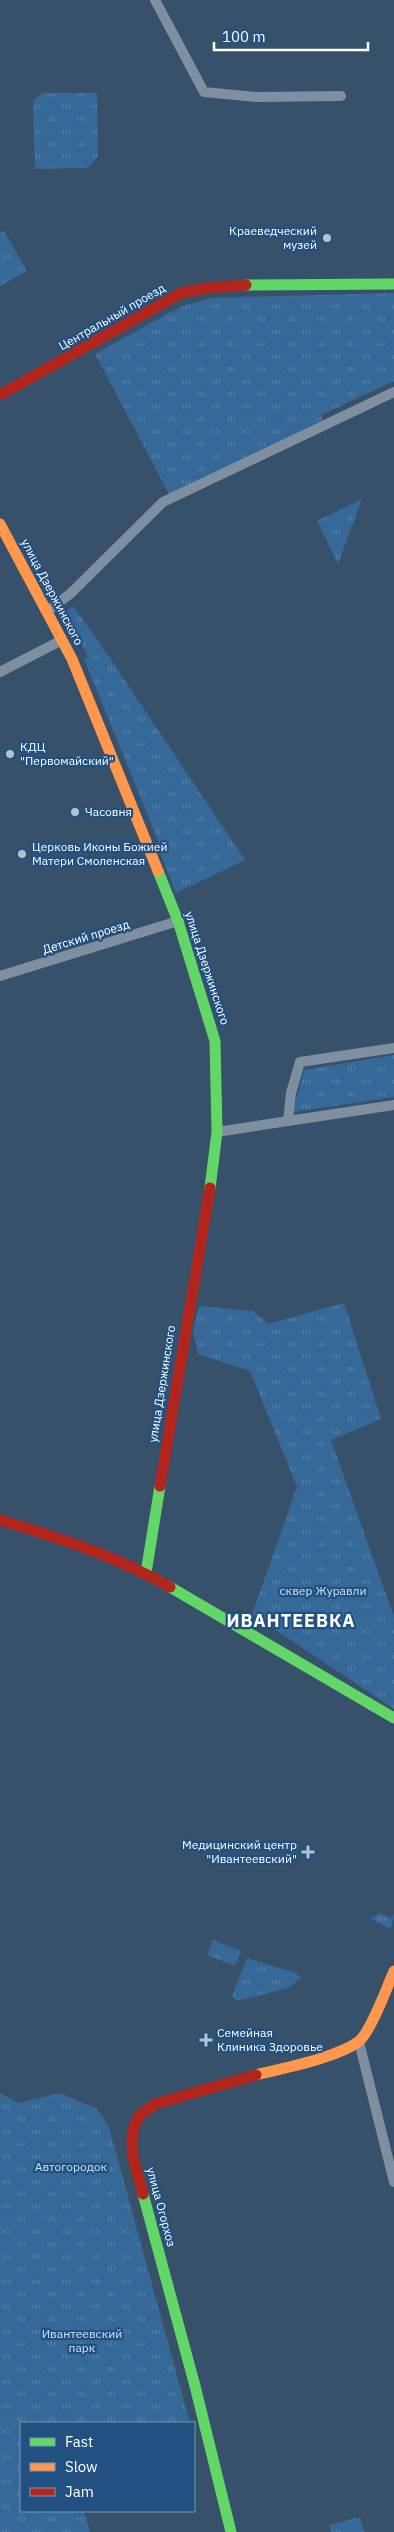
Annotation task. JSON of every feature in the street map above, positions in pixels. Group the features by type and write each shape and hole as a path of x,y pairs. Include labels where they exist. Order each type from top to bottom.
{"street":[{"path":"155,0 204,92 256,97 341,96"},
{"name":"Центральный проезд","path":"0,395 78,352 158,304 182,293 207,288 251,285 394,284"},
{"path":"47,611 70,594 164,502 394,392"},
{"name":"улица Дзержинского","path":"0,524 62,640 88,696 178,922 215,1041 217,1132 201,1248 146,1573"},
{"path":"0,672 62,640"},
{"name":"Детский проезд","path":"0,976 178,922"},
{"path":"288,1121 291,1093 300,1062 394,1048"},
{"path":"217,1132 394,1105"},
{"path":"0,1520 83,1545 146,1573 394,1718"},
{"path":"394,1971 372,2021 359,2042 394,2182"},
{"name":"улица Огорхоз","path":"231,2532 195,2386 133,2157 132,2137 134,2122 141,2112 155,2104 334,2053 359,2042"}],"green space":[{"path":"43,93 97,93 98,156 88,168 35,169 33,104 35,99"},
{"path":"4,231 27,271 0,286 0,233"},
{"path":"394,293 394,381 321,415 323,420 169,494 95,354 180,307 211,298"},
{"path":"285,414 291,426 279,431 273,420"},
{"path":"362,499 338,564 317,521"},
{"path":"73,606 104,649 245,860 176,893 158,848 159,843 84,659 88,657 66,611"},
{"path":"394,1055 394,1097 293,1112 304,1070"},
{"name":"сквер Журавли","path":"344,1303 381,1419 331,1440 394,1617 394,1709 252,1614 297,1487 250,1371 198,1354 193,1330 199,1306 253,1311 268,1324"},
{"path":"394,1912 391,1929 371,1919 379,1913 391,1918"},
{"path":"213,1940 241,1951 235,1966 207,1955"},
{"path":"247,1958 296,1973 301,1978 288,1988 237,2001 232,1996"},
{"name":"Ивантеевский парк","path":"0,2093 18,2103 60,2093 97,2109 109,2127 190,2422 20,2422 20,2512 84,2512 90,2532 0,2532"},
{"path":"360,2517 364,2532 331,2532 329,2525"}],"traffic: fast":[{"path":"246,285 394,284"},
{"path":"158,871 178,921 215,1041 217,1132 210,1188"},
{"path":"146,1573 160,1486"},
{"path":"170,1587 394,1718"},
{"path":"143,2194 195,2386 231,2532"}],"traffic: slow":[{"path":"0,524 72,659 158,871"},
{"path":"256,2075 323,2058 358,2042 368,2030 394,1971"}],"traffic: jam":[{"path":"0,395 181,293 207,288 246,285"},
{"path":"160,1486 210,1188"},
{"path":"0,1520 108,1557 170,1587"},
{"path":"143,2194 133,2157 132,2139 134,2126 140,2115 155,2104 256,2075"}],"place":[{"name":"Краеведческий музей","path":"327,238"},
{"name":"КДЦ \"Первомайский\"","path":"10,754"},
{"name":"Часовня","path":"75,812"},
{"name":"Церковь Иконы Божией Матери Смоленская","path":"22,854"},
{"name":"Медицинский центр \"Ивантеевский\"","path":"308,1852"},
{"name":"Семейная Клиника Здоровье","path":"206,2040"}],"district":[{"name":"ИВАНТЕЕВКА","path":"291,1621"}],"park label":[{"name":"Автогородок","path":"71,2167"}]}
